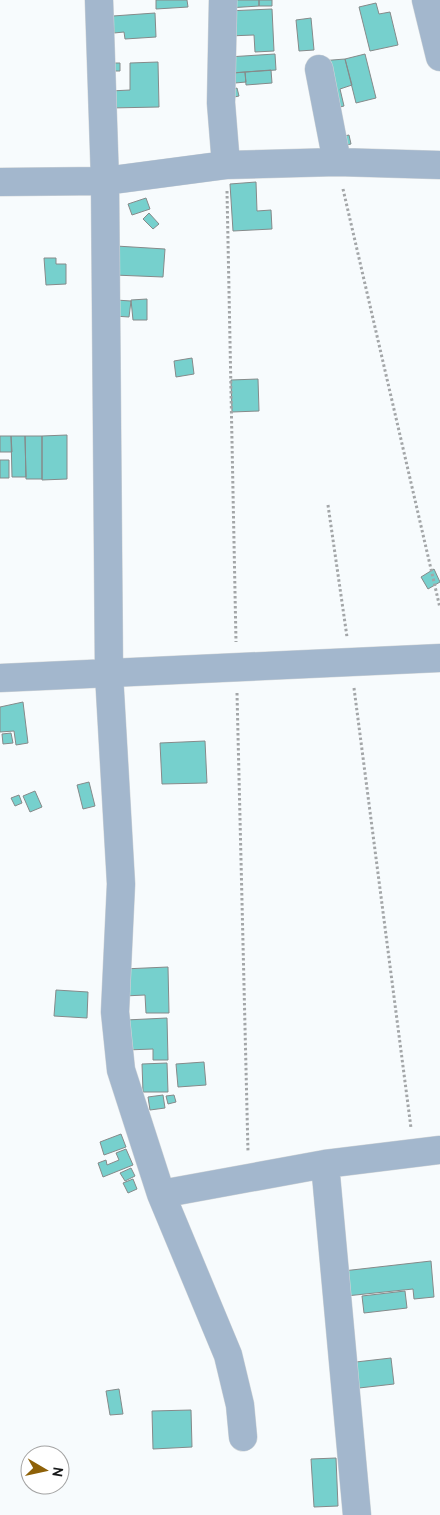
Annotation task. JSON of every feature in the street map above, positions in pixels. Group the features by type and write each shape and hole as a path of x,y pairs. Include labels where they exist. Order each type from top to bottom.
{"street":[{"path":"99,0 105,182 109,674 121,884 115,1012 121,1070 161,1194 228,1356 240,1405 243,1437"},
{"path":"223,0 222,103 226,165"},
{"path":"426,0 440,57"},
{"path":"319,69 337,162"},
{"path":"0,182 105,182 226,165 337,162 440,165"},
{"path":"0,678 440,658"},
{"path":"161,1194 325,1164 427,1152"},
{"path":"325,1164 357,1515"}],"path":[{"path":"337,162 440,608"},
{"path":"328,506 350,662 427,1152"}],"building":[{"path":"156,0 187,0 188,7 156,9"},
{"path":"228,0 259,0 259,6 228,8"},
{"path":"259,0 272,0 272,6 259,6"},
{"path":"376,3 379,14 390,12 398,45 370,51 359,7"},
{"path":"272,9 274,51 255,52 254,35 228,36 227,11"},
{"path":"155,13 156,37 125,39 124,32 114,33 113,16"},
{"path":"311,18 314,50 299,51 296,20"},
{"path":"275,54 276,70 230,73 228,57"},
{"path":"365,54 376,98 356,103 345,59"},
{"path":"345,59 352,85 340,89 344,106 332,109 320,61"},
{"path":"158,62 159,107 110,108 110,91 130,90 130,63"},
{"path":"114,63 120,63 120,71 114,71"},
{"path":"271,70 272,83 246,85 245,72"},
{"path":"245,72 246,82 235,83 234,73"},
{"path":"237,88 239,96 230,98 228,91"},
{"path":"349,135 351,144 342,146 339,137"},
{"path":"256,182 257,211 271,210 272,229 233,231 230,184"},
{"path":"146,198 150,209 132,215 128,204"},
{"path":"149,213 159,224 153,229 143,219"},
{"path":"116,246 165,249 163,277 114,275"},
{"path":"44,258 56,258 56,264 66,264 66,284 46,285"},
{"path":"147,299 147,320 133,320 131,300"},
{"path":"116,300 131,301 129,317 114,316"},
{"path":"192,358 194,374 176,377 174,361"},
{"path":"258,379 259,411 232,412 231,380"},
{"path":"67,435 67,479 42,480 42,436"},
{"path":"0,436 11,436 12,452 0,452"},
{"path":"11,436 25,436 26,477 12,477"},
{"path":"25,436 42,436 42,479 26,479"},
{"path":"0,460 9,460 9,478 0,478"},
{"path":"434,569 440,582 428,589 421,577"},
{"path":"23,702 28,743 16,745 14,731 0,732 0,707"},
{"path":"11,733 13,743 3,744 2,734"},
{"path":"205,741 207,783 162,784 160,743"},
{"path":"89,782 95,806 83,809 77,785"},
{"path":"35,791 42,807 30,812 23,796"},
{"path":"19,795 22,803 15,806 11,798"},
{"path":"168,967 169,1013 146,1013 145,995 124,996 123,969"},
{"path":"56,990 88,992 87,1018 54,1016"},
{"path":"167,1018 168,1060 153,1060 153,1049 126,1050 126,1020"},
{"path":"204,1062 206,1085 178,1087 176,1064"},
{"path":"167,1063 168,1092 143,1092 142,1064"},
{"path":"163,1095 165,1108 150,1110 148,1097"},
{"path":"174,1095 176,1102 168,1104 166,1096"},
{"path":"121,1134 126,1147 104,1155 100,1142"},
{"path":"126,1149 133,1165 103,1177 98,1163 106,1160 107,1165 119,1160 116,1153"},
{"path":"131,1168 135,1176 125,1181 120,1173"},
{"path":"133,1179 137,1189 128,1193 123,1183"},
{"path":"431,1261 434,1297 414,1299 413,1289 346,1296 343,1271"},
{"path":"405,1291 407,1308 364,1313 362,1296"},
{"path":"391,1358 394,1384 359,1388 356,1362"},
{"path":"119,1389 123,1414 110,1415 106,1391"},
{"path":"191,1410 192,1447 153,1449 152,1411"},
{"path":"336,1458 338,1506 314,1507 311,1459"}]}
